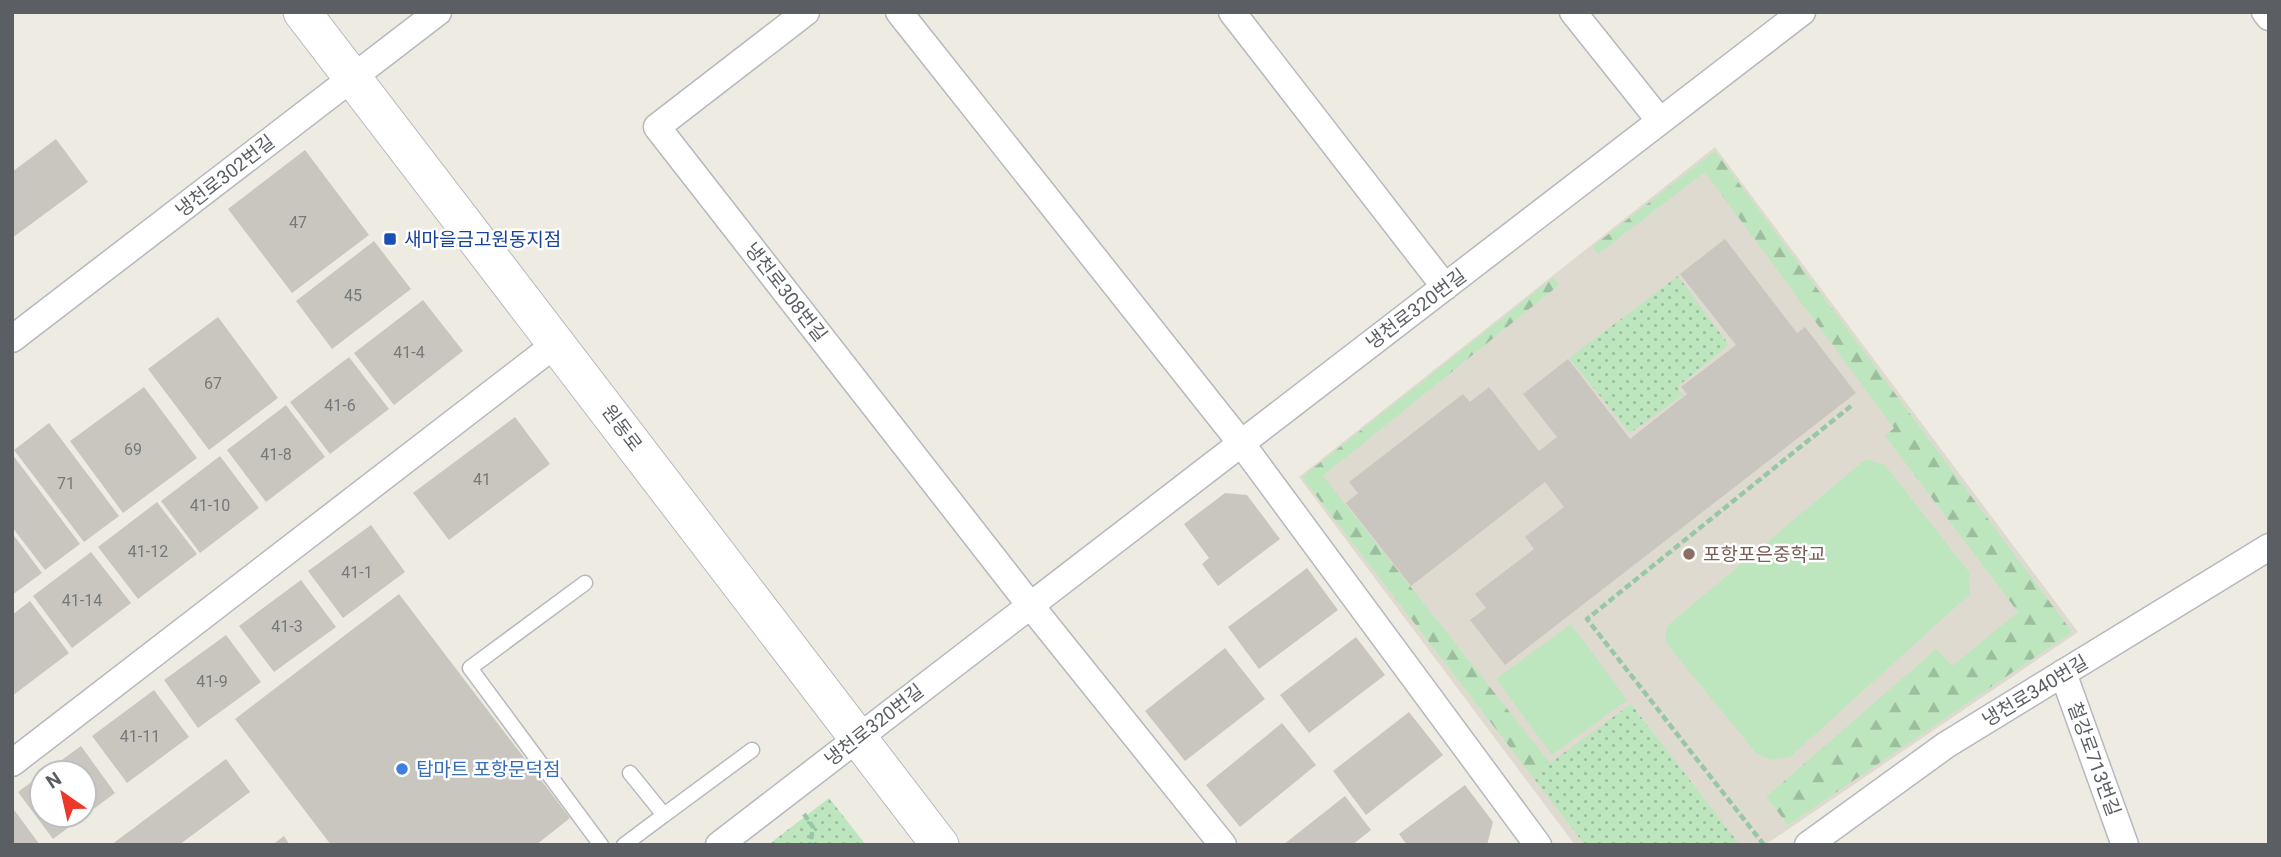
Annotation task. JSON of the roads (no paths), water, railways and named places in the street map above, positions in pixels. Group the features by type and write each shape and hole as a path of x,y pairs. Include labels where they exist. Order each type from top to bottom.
{"street":[{"name":"원동로","path":"302,12 940,845"},
{"name":"냉천로302번길","path":"12,339 438,12"},
{"name":"냉천로308번길","path":"806,12 657,127 1030,605"},
{"path":"899,12 1241,443 1525,840"},
{"path":"1232,12 1445,287"},
{"path":"1573,12 1660,121"},
{"name":"냉천로320번길","path":"719,845 1802,12"},
{"path":"2265,12 2269,17"},
{"path":"12,763 557,343"},
{"name":"냉천로340번길","path":"1808,845 1946,745 2269,547"},
{"path":"1030,605 1223,845"},
{"name":"철강로713번길","path":"2063,673 2126,845"}],"lane":[{"path":"585,583 470,668 601,845"},
{"path":"624,845 752,750"},
{"path":"630,773 664,815"}],"place":[{"name":"새마을금고원동지점","path":"390,239"},
{"name":"포항포은중학교","path":"1689,554"},
{"name":"탑마트 포항문덕점","path":"402,769"}]}
